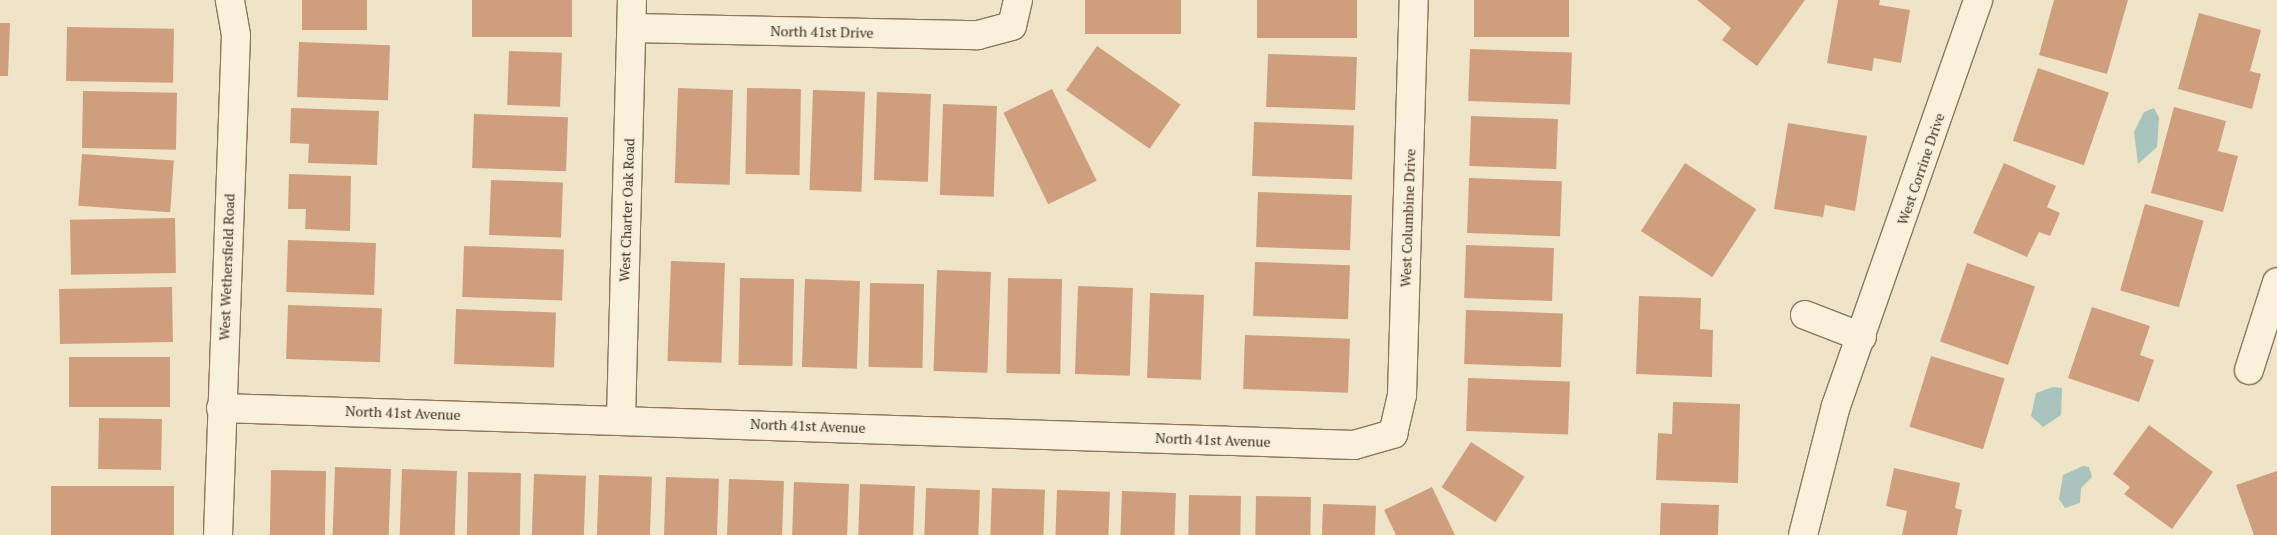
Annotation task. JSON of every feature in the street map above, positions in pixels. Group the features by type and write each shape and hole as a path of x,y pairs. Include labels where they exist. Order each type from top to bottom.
{"street":[{"name":"West Wethersfield Road","path":"218,535 236,35 230,0"},
{"name":"West Charter Oak Road","path":"621,419 632,0"},
{"name":"North 41st Drive","path":"632,28 978,35 1012,26 1018,0"},
{"name":"West Columbine Drive","path":"1393,434 1402,395 1414,0"},
{"name":"West Corrine Drive","path":"1803,535 1836,406 1862,337 1978,0"},
{"path":"2249,370 2277,282"},
{"path":"1805,315 1862,337"},
{"name":"North 41st Avenue","path":"222,408 621,419 1354,445 1393,434"}],"water":[{"path":"2154,108 2159,118 2157,147 2138,164 2134,132 2144,112"},
{"path":"2053,387 2062,388 2061,415 2043,427 2031,416 2036,393"},
{"path":"2083,466 2089,467 2092,477 2081,488 2080,503 2065,508 2059,499 2063,475"}],"building":[{"path":"302,0 367,0 367,30 302,30"},
{"path":"472,0 572,0 572,37 472,37"},
{"path":"1085,0 1181,0 1181,34 1085,34"},
{"path":"1257,0 1357,0 1357,38 1257,38"},
{"path":"1474,0 1569,0 1569,37 1474,37"},
{"path":"1697,0 1805,0 1757,66 1722,40 1731,28"},
{"path":"1838,0 1880,0 1879,5 1910,10 1901,63 1874,58 1872,71 1827,63"},
{"path":"2054,0 2128,0 2107,74 2039,55"},
{"path":"2199,13 2261,30 2250,71 2261,74 2252,109 2178,89"},
{"path":"0,23 10,23 8,76 0,76"},
{"path":"67,27 174,29 173,83 66,81"},
{"path":"299,42 390,45 388,100 297,97"},
{"path":"1097,46 1181,105 1150,149 1066,90"},
{"path":"1470,49 1572,53 1570,105 1468,101"},
{"path":"509,51 562,53 560,107 507,105"},
{"path":"1268,54 1357,57 1355,110 1266,107"},
{"path":"2038,68 2109,92 2084,165 2013,141"},
{"path":"678,88 733,90 730,185 675,183"},
{"path":"747,88 801,89 799,175 745,174"},
{"path":"1052,89 1097,181 1048,204 1003,113"},
{"path":"813,90 865,92 861,192 810,190"},
{"path":"83,91 177,93 176,150 82,148"},
{"path":"877,92 931,94 928,182 874,180"},
{"path":"943,104 997,106 994,197 940,195"},
{"path":"2174,107 2226,121 2218,151 2238,156 2223,212 2151,193"},
{"path":"291,108 379,111 377,165 308,163 309,144 290,143"},
{"path":"474,114 568,117 566,171 472,168"},
{"path":"1471,116 1558,119 1556,169 1469,166"},
{"path":"1254,122 1354,125 1352,179 1252,176"},
{"path":"1788,123 1867,136 1855,211 1825,205 1823,217 1774,209"},
{"path":"82,154 174,160 170,212 78,206"},
{"path":"1685,163 1756,209 1712,277 1641,231"},
{"path":"2004,163 2056,186 2047,207 2060,213 2050,236 2039,232 2027,257 1973,233"},
{"path":"289,174 351,176 350,231 305,229 306,209 288,209"},
{"path":"1469,178 1562,181 1560,236 1467,233"},
{"path":"491,180 563,183 561,237 489,235"},
{"path":"1258,192 1352,195 1350,250 1256,247"},
{"path":"2145,204 2204,221 2179,307 2120,291"},
{"path":"175,218 176,273 71,275 70,220"},
{"path":"288,240 376,243 374,295 286,292"},
{"path":"1466,245 1554,248 1552,301 1464,298"},
{"path":"464,246 564,249 562,300 462,297"},
{"path":"671,261 725,263 721,363 668,361"},
{"path":"1255,262 1350,265 1348,319 1253,316"},
{"path":"1967,263 2035,286 2008,365 1940,341"},
{"path":"937,270 991,272 987,373 933,371"},
{"path":"740,278 794,279 792,366 738,365"},
{"path":"1008,278 1062,279 1060,374 1006,373"},
{"path":"805,279 860,281 857,369 802,367"},
{"path":"870,283 924,284 923,368 869,367"},
{"path":"1078,286 1133,288 1130,376 1075,374"},
{"path":"172,287 173,342 60,344 59,289"},
{"path":"1150,293 1204,295 1201,380 1147,378"},
{"path":"1639,296 1701,298 1700,329 1713,330 1712,377 1636,374"},
{"path":"288,305 382,308 380,362 286,359"},
{"path":"2092,307 2150,326 2140,355 2154,360 2139,402 2068,378"},
{"path":"456,309 556,312 554,367 454,364"},
{"path":"1466,310 1563,313 1561,367 1464,364"},
{"path":"1245,335 1350,339 1348,393 1243,389"},
{"path":"1931,356 2005,379 1983,449 1909,427"},
{"path":"69,357 170,357 170,407 69,407"},
{"path":"1468,378 1570,382 1568,435 1466,431"},
{"path":"1673,402 1740,404 1738,483 1656,480 1658,433 1672,434"},
{"path":"99,418 162,419 161,470 98,469"},
{"path":"2149,425 2213,472 2172,529 2124,494 2130,487 2113,474"},
{"path":"1471,442 1525,477 1495,522 1442,487"},
{"path":"335,467 391,469 389,535 333,535"},
{"path":"1894,468 1960,483 1955,508 1962,510 1957,535 1902,535 1907,511 1886,506"},
{"path":"402,469 457,471 455,535 400,535"},
{"path":"271,470 326,471 325,535 270,535"},
{"path":"2277,471 2277,535 2254,535 2236,485"},
{"path":"468,472 521,473 520,535 467,535"},
{"path":"534,474 586,476 584,535 532,535"},
{"path":"599,475 652,477 650,535 597,535"},
{"path":"666,477 719,479 717,535 664,535"},
{"path":"729,479 784,481 782,535 727,535"},
{"path":"794,482 849,484 847,535 792,535"},
{"path":"860,484 915,486 913,535 858,535"},
{"path":"51,486 174,486 174,535 51,535"},
{"path":"1432,487 1455,535 1396,535 1384,510"},
{"path":"926,488 980,490 978,535 924,535"},
{"path":"992,488 1045,490 1043,535 990,535"},
{"path":"1057,490 1110,492 1108,535 1055,535"},
{"path":"1122,491 1176,493 1174,535 1120,535"},
{"path":"1189,495 1241,496 1240,535 1188,535"},
{"path":"1256,496 1311,497 1310,535 1255,535"},
{"path":"1661,503 1719,505 1718,535 1660,535"},
{"path":"1323,504 1376,506 1375,535 1322,535"}]}
